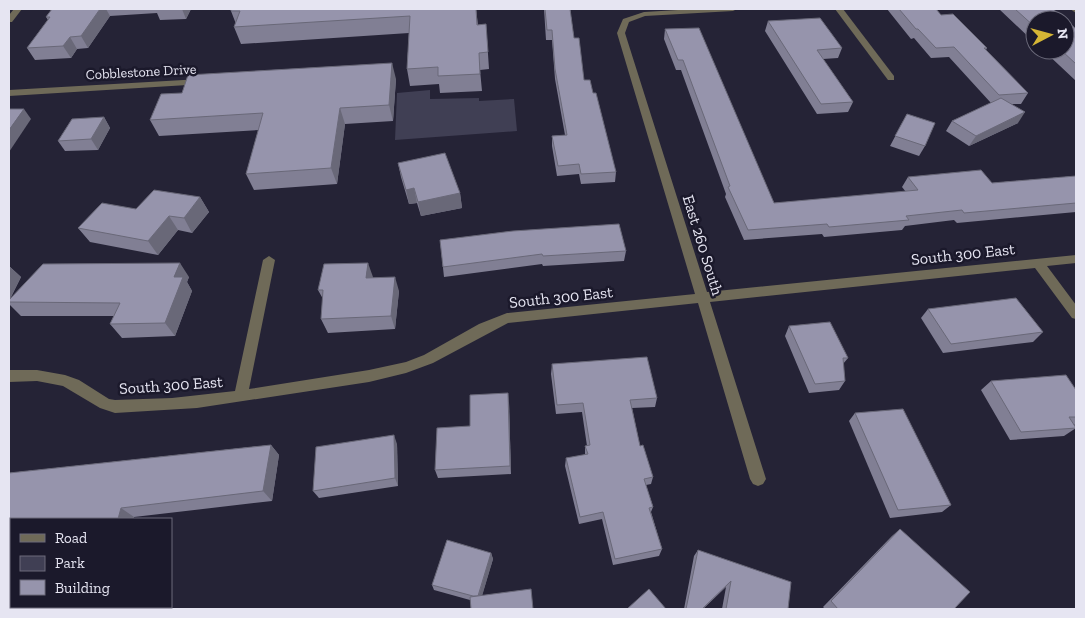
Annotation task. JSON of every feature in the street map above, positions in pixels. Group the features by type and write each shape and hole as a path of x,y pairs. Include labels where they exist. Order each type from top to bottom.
{"street":[{"path":"9,20 18,9"},
{"name":"East 260 South","path":"733,9 644,14 626,21 620,33 758,479"},
{"path":"839,9 891,78"},
{"name":"Cobblestone Drive","path":"9,93 216,81"},
{"name":"South 300 East","path":"9,376 29,374 63,380 81,388 100,404 119,407 147,406 241,396 383,372 416,364 446,350 489,324 507,318 1076,259"},
{"path":"241,396 269,260"},
{"path":"1038,263 1076,314"}],"green space":[{"path":"430,90 430,99 479,98 479,101 514,99 517,131 395,140 397,93"}],"building":[{"path":"52,9 100,9 81,36 70,37 63,46 27,48 50,17 46,17"},
{"path":"231,9 476,9 477,25 486,24 488,52 479,53 480,74 438,76 438,67 407,69 410,16 234,27 240,11 231,11"},
{"path":"545,9 570,9 574,38 579,38 584,80 590,80 593,93 596,93 616,172 581,174 579,164 558,166 552,136 567,135 555,69 552,30 547,30"},
{"path":"899,9 936,9 941,15 953,14 1028,93 999,95 954,47 936,48"},
{"path":"1015,9 1054,10 1025,10 1025,18"},
{"path":"820,18 842,48 817,50 853,102 821,104 768,21"},
{"path":"699,28 774,203 918,190 908,177 981,170 992,183 1076,176 1076,203 964,213 962,210 906,216 909,220 829,227 827,224 748,230 728,187 730,186 683,60 678,60 665,29"},
{"path":"1075,28 1076,29 1076,64 1072,60 1075,60"},
{"path":"392,63 389,105 340,108 331,168 246,174 263,113 150,120 161,94 182,93 188,75"},
{"path":"1001,98 1025,112 976,136 952,121"},
{"path":"9,109 24,109 9,130"},
{"path":"907,114 935,123 925,146 895,136"},
{"path":"104,117 91,139 58,141 72,119"},
{"path":"445,153 460,193 418,202 414,188 406,190 398,163"},
{"path":"154,190 200,197 184,218 169,216 148,241 78,228 102,203 136,209"},
{"path":"619,224 626,251 543,256 542,254 443,267 440,240 513,231"},
{"path":"180,263 174,277 183,277 165,323 110,324 120,303 9,302 43,264"},
{"path":"368,263 366,278 395,277 391,316 321,319 323,290 318,290 324,264"},
{"path":"1016,298 1043,332 951,344 928,309"},
{"path":"830,322 848,358 843,358 845,381 815,384 789,326"},
{"path":"647,357 657,398 630,400 640,446 643,445 653,477 644,479 653,507 649,508 662,549 615,559 603,512 580,517 566,458 588,454 585,446 590,445 583,403 557,405 552,364"},
{"path":"1066,375 1076,390 1076,417 1069,417 1076,428 1021,432 991,381"},
{"path":"508,393 510,466 435,470 437,428 470,426 470,395"},
{"path":"903,409 951,505 898,510 855,413"},
{"path":"394,435 395,478 313,491 316,447"},
{"path":"271,445 263,491 121,508 118,518 10,518 10,549 9,473"},
{"path":"900,529 970,592 954,609 838,609 831,601"},
{"path":"447,540 491,553 478,596 432,585"},
{"path":"698,550 791,582 788,609 726,609 731,581 702,609 686,609"},
{"path":"531,589 533,609 471,609 470,597"},
{"path":"649,589 666,609 627,609"}]}
